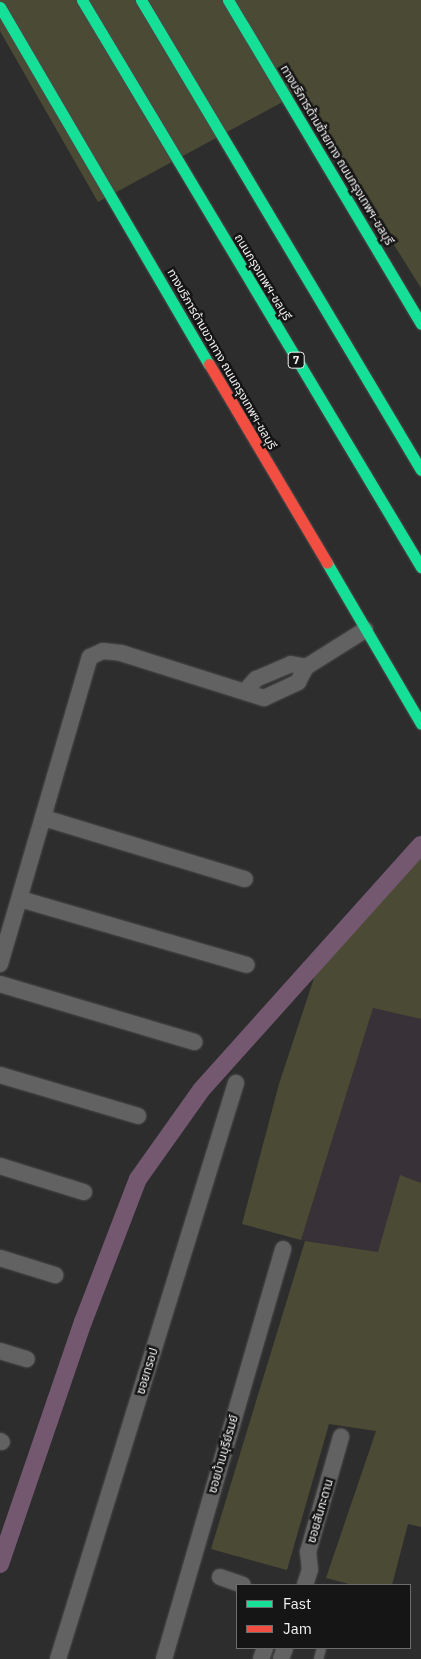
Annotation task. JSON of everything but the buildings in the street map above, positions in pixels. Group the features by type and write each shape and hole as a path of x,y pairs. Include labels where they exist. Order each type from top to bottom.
{"main road":[{"name":"ถนนกรุงเทพฯ-ชลบุรี","path":"82,0 421,567"},
{"path":"141,0 421,470"},
{"name":"ทางบริการด้านซ้ายทาง ถนนกรุงเทพฯ-ชลบุรี","path":"228,0 421,324"},
{"name":"ทางบริการด้านขวาทาง ถนนกรุงเทพฯ-ชลบุรี","path":"0,7 421,724"}],"street":[{"path":"0,964 90,657 103,651 121,653 246,690 256,679 291,664 306,667 365,630"},
{"path":"44,818 245,879"},
{"path":"20,899 247,965"},
{"path":"0,984 195,1042"},
{"path":"0,1075 138,1116"},
{"name":"ซอยทรอป","path":"58,1659 236,1083"},
{"path":"0,1166 84,1192"},
{"name":"ซอยบ้านบุรีย์รมย์","path":"164,1659 283,1249"},
{"path":"0,1258 55,1275"},
{"path":"0,1351 27,1359"},
{"name":"ซอยสันกะดาน","path":"305,1584 310,1570 308,1552 341,1437"},
{"path":"220,1577 240,1584"}],"shaded area":[{"path":"373,1008 421,1019 421,1183 400,1175 378,1252 301,1240"}],"green space":[{"path":"0,0 421,0 421,288 299,93 98,202 0,31"},
{"path":"421,857 421,1019 373,1008 301,1240 242,1224 279,1084 316,972"},
{"path":"400,1175 421,1183 421,1527 408,1524 392,1584 349,1584 326,1578 376,1431 329,1424 287,1570 211,1549 305,1241 378,1252"}],"waterway":[{"path":"0,1564 83,1322 138,1179 202,1089 421,845"}],"traffic: fast":[{"path":"82,0 421,567"},
{"path":"141,0 421,470"},
{"path":"228,0 421,324"},
{"path":"0,7 209,364"},
{"path":"327,563 421,724"}],"traffic: jam":[{"path":"209,364 327,563"}]}
